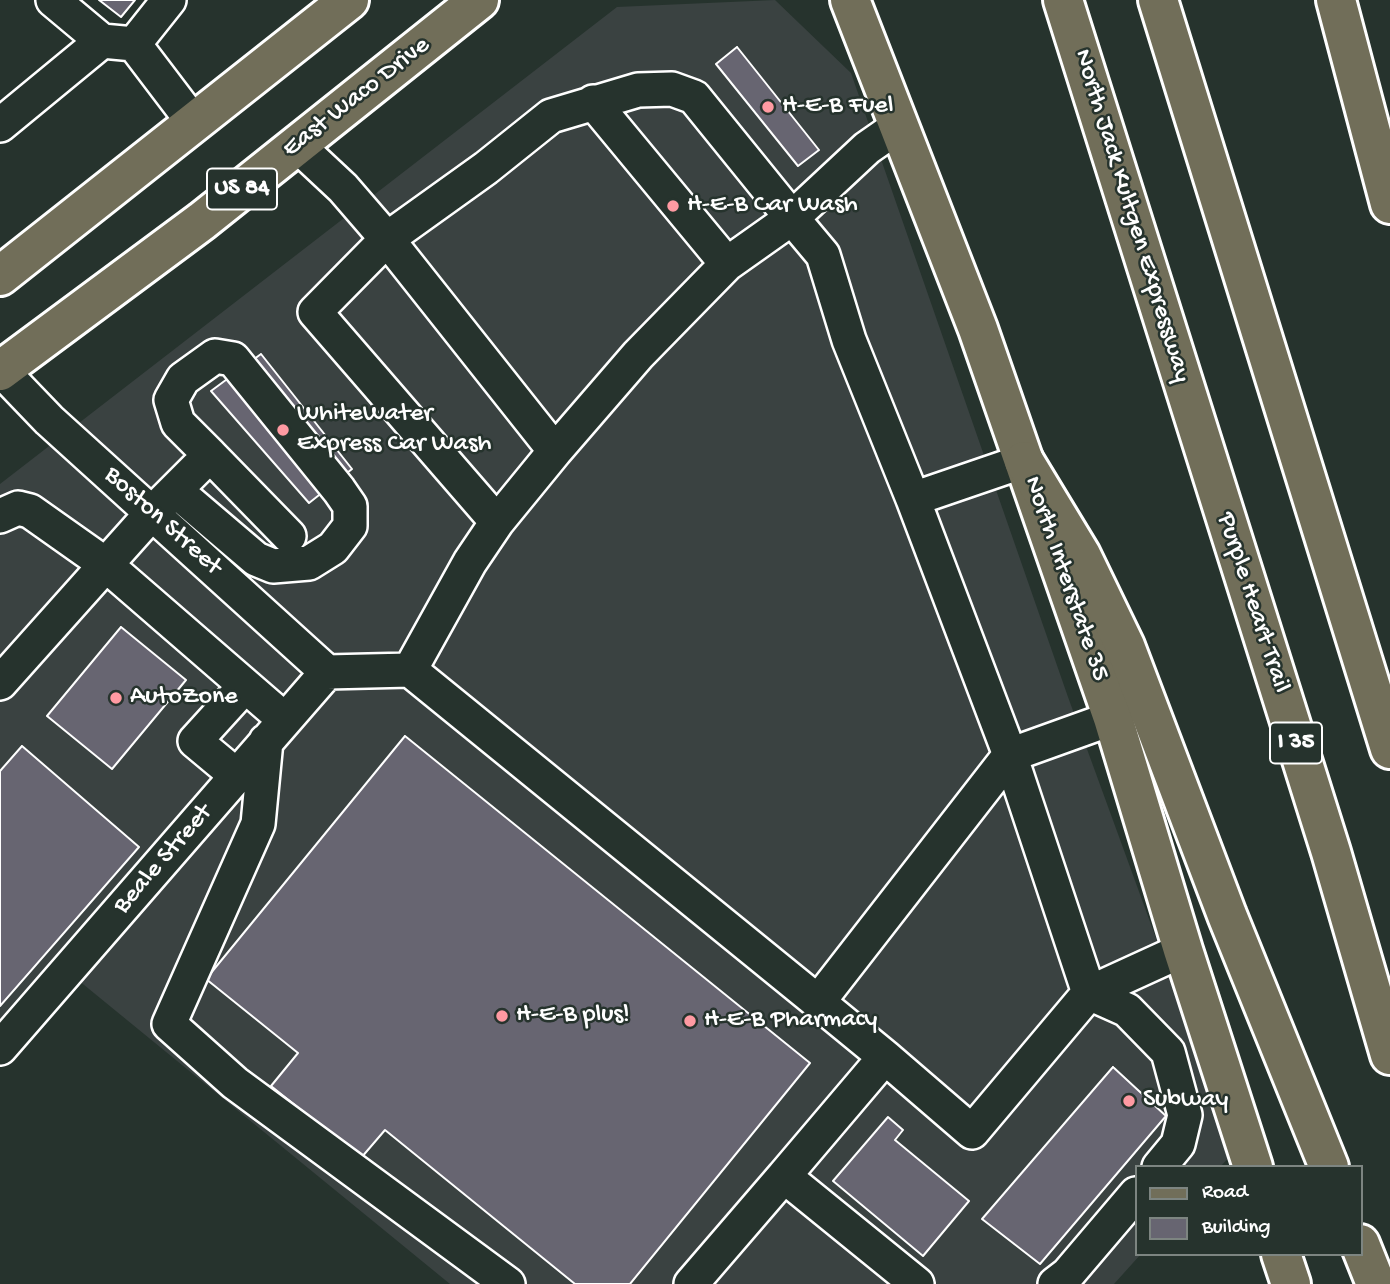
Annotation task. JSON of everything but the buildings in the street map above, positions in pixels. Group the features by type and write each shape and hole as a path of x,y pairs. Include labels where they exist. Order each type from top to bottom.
{"main road":[{"path":"0,276 349,0"},
{"name":"East Waco Drive","path":"0,370 202,221 479,0"},
{"name":"North Interstate 35","path":"850,0 978,328 1113,718 1183,950 1252,1165"},
{"name":"North Jack Kultgen Expressway","path":"1063,0 1198,432"},
{"path":"1158,0 1390,749"},
{"path":"1336,0 1387,178"},
{"name":"Purple Heart Trail","path":"1198,432 1326,839 1390,1055"},
{"path":"1024,461 1081,555 1125,646 1227,915 1328,1165"},
{"path":"1362,1249 1376,1284"},
{"path":"1282,1256 1291,1284"}],"street":[{"path":"53,0 102,41 134,44 194,123"},
{"path":"134,44 169,0"},
{"path":"0,125 102,41"},
{"path":"497,522 315,312 387,239 486,168 551,116 638,90 672,89 694,97 823,255 849,340 913,499 1010,755 1089,993 1128,1010 1168,1052 1185,1115 1178,1144 1161,1165"},
{"path":"593,102 727,264"},
{"path":"410,670 470,562 497,522 647,346 727,264 792,218 867,148 900,125"},
{"path":"297,145 343,188 387,239 555,452"},
{"path":"175,489 256,559 273,566 310,563 333,548 350,526 350,506 339,490 233,359 215,356 183,379 172,400 178,423 289,536"},
{"name":"Boston Street","path":"0,370 49,420 327,672"},
{"path":"0,683 105,564 210,455"},
{"path":"913,499 1024,461"},
{"path":"0,516 18,508 30,511 105,564 245,686 276,731 258,824 169,1024 234,1083 508,1284"},
{"path":"327,672 410,670 885,1057 972,1132 1089,993 1183,950"},
{"name":"Beale Street","path":"0,1048 327,672"},
{"path":"237,776 195,741 245,686"},
{"path":"818,1002 1010,755 1113,718"},
{"path":"691,1284 885,1057"},
{"path":"784,1176 917,1284"},
{"path":"1055,1284 1068,1274 1134,1196"}],"shaded area":[{"path":"775,0 851,73 1068,697 1234,1152 1222,1165 1134,1165 1134,1256 1139,1256 1114,1284 450,1284 67,971 0,1044 0,484 617,7"}],"place":[{"name":"H-E-B Fuel","path":"768,107"},
{"name":"H-E-B Car Wash","path":"673,206"},
{"name":"WhiteWater Express Car Wash","path":"283,430"},
{"name":"AutoZone","path":"116,698"},
{"name":"H-E-B plus!","path":"502,1016"},
{"name":"H-E-B Pharmacy","path":"690,1021"},
{"name":"Subway","path":"1129,1101"}]}
